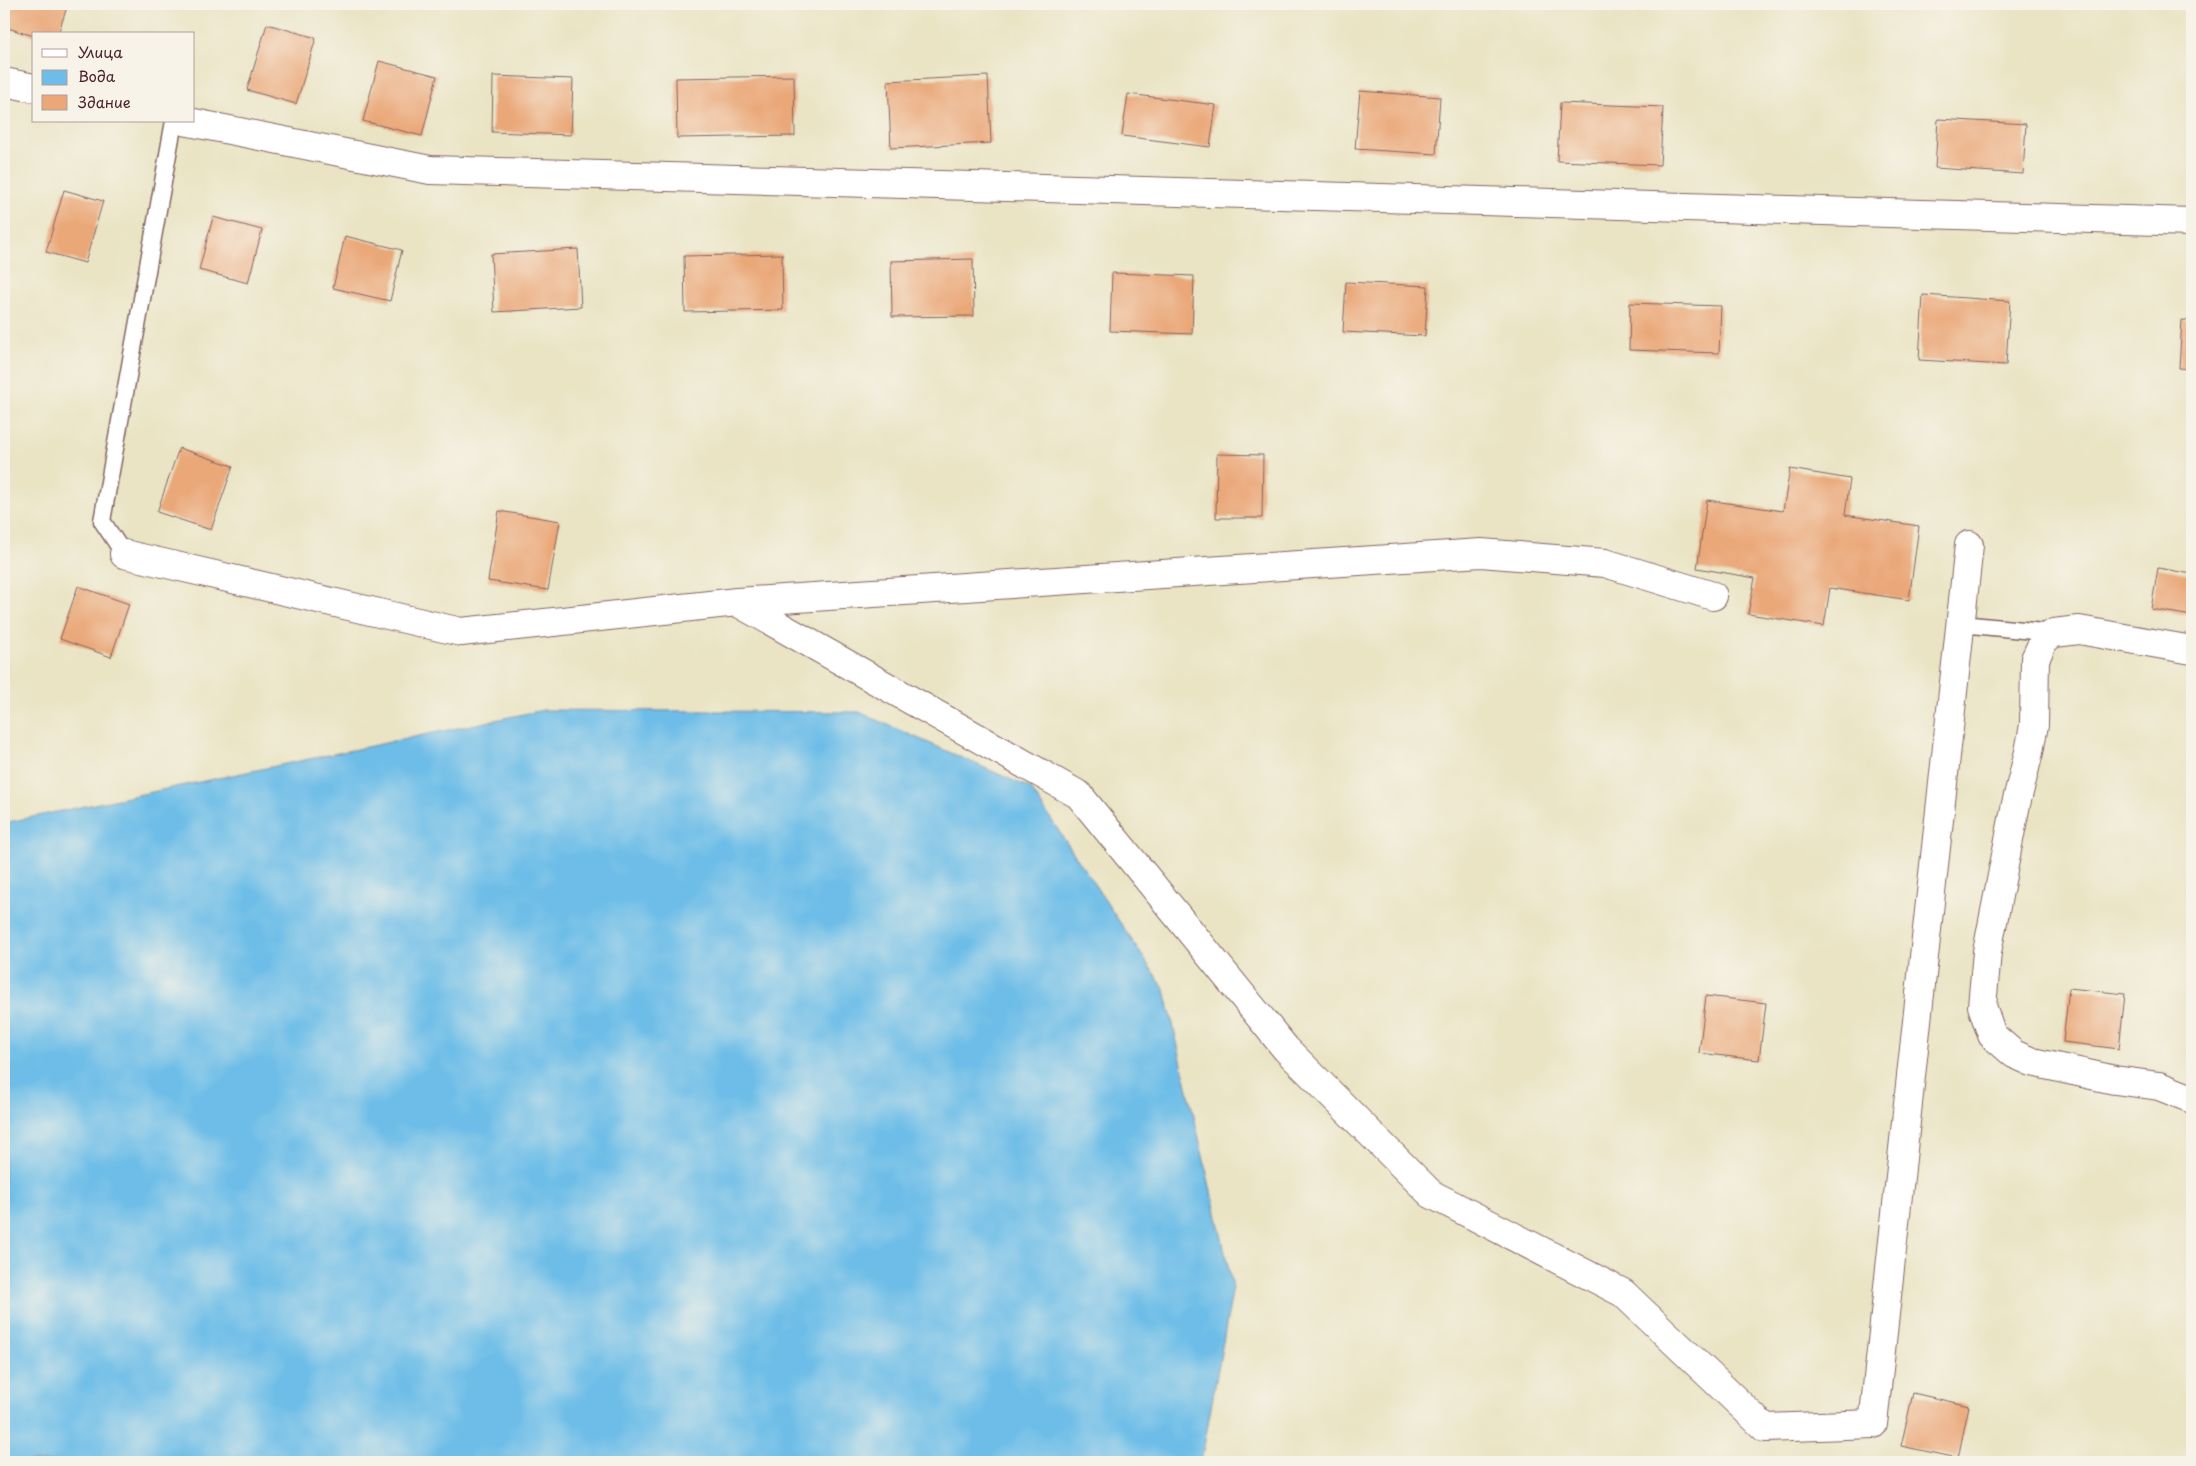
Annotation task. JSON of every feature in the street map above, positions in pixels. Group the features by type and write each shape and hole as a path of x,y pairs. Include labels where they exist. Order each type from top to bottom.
{"street":[{"path":"4,82 32,88"},
{"path":"189,122 430,170 2192,222"},
{"path":"738,602 1079,795 1286,1049 1430,1194 1623,1292 1765,1428 1873,1424 1970,545"},
{"path":"124,554 462,632 738,602 1481,553 1606,563 1713,596"},
{"path":"2192,650 2078,630 2054,633 2044,640 2035,659 2034,725 2016,804 1987,952 1982,1006 1992,1035 2014,1054 2032,1062 2115,1080 2159,1086 2192,1099"}],"lane":[{"path":"124,554 102,521 174,122"},
{"path":"1961,624 2054,633"}],"water":[{"path":"543,710 859,712 1030,788 1165,990 1233,1287 1201,1462 4,1462 4,823"}],"building":[{"path":"4,4 68,4 59,32 32,32 32,35 4,27"},
{"path":"267,24 316,38 296,104 247,90"},
{"path":"379,61 437,76 422,136 363,121"},
{"path":"493,76 573,79 571,135 492,132"},
{"path":"794,76 795,136 677,138 676,78"},
{"path":"988,76 991,143 891,148 888,81"},
{"path":"1360,91 1440,97 1436,154 1355,149"},
{"path":"1128,94 1216,105 1210,147 1122,136"},
{"path":"1560,103 1663,107 1660,165 1557,161"},
{"path":"1938,119 2026,124 2023,174 1935,168"},
{"path":"64,190 103,201 85,263 46,252"},
{"path":"213,217 262,230 248,283 199,270"},
{"path":"345,236 402,250 390,301 333,288"},
{"path":"578,249 581,307 494,312 491,254"},
{"path":"782,254 783,310 685,312 684,256"},
{"path":"973,259 974,316 892,317 891,261"},
{"path":"1112,273 1194,276 1192,334 1110,331"},
{"path":"1346,282 1428,286 1425,336 1343,332"},
{"path":"1923,295 2010,301 2006,365 1919,360"},
{"path":"1630,303 1721,306 1719,353 1629,350"},
{"path":"2182,320 2192,321 2192,369 2179,368"},
{"path":"179,448 233,466 211,530 157,512"},
{"path":"1217,454 1263,455 1262,518 1216,518"},
{"path":"1790,469 1850,479 1845,515 1919,526 1909,600 1830,588 1824,626 1748,614 1755,578 1697,568 1707,500 1783,511"},
{"path":"499,511 560,521 548,590 488,581"},
{"path":"2158,568 2192,574 2192,616 2151,609"},
{"path":"78,586 129,604 111,657 60,639"},
{"path":"2069,988 2125,994 2119,1049 2063,1042"},
{"path":"1706,996 1766,1003 1759,1060 1699,1053"},
{"path":"1913,1393 1969,1406 1958,1458 1901,1446"}]}
